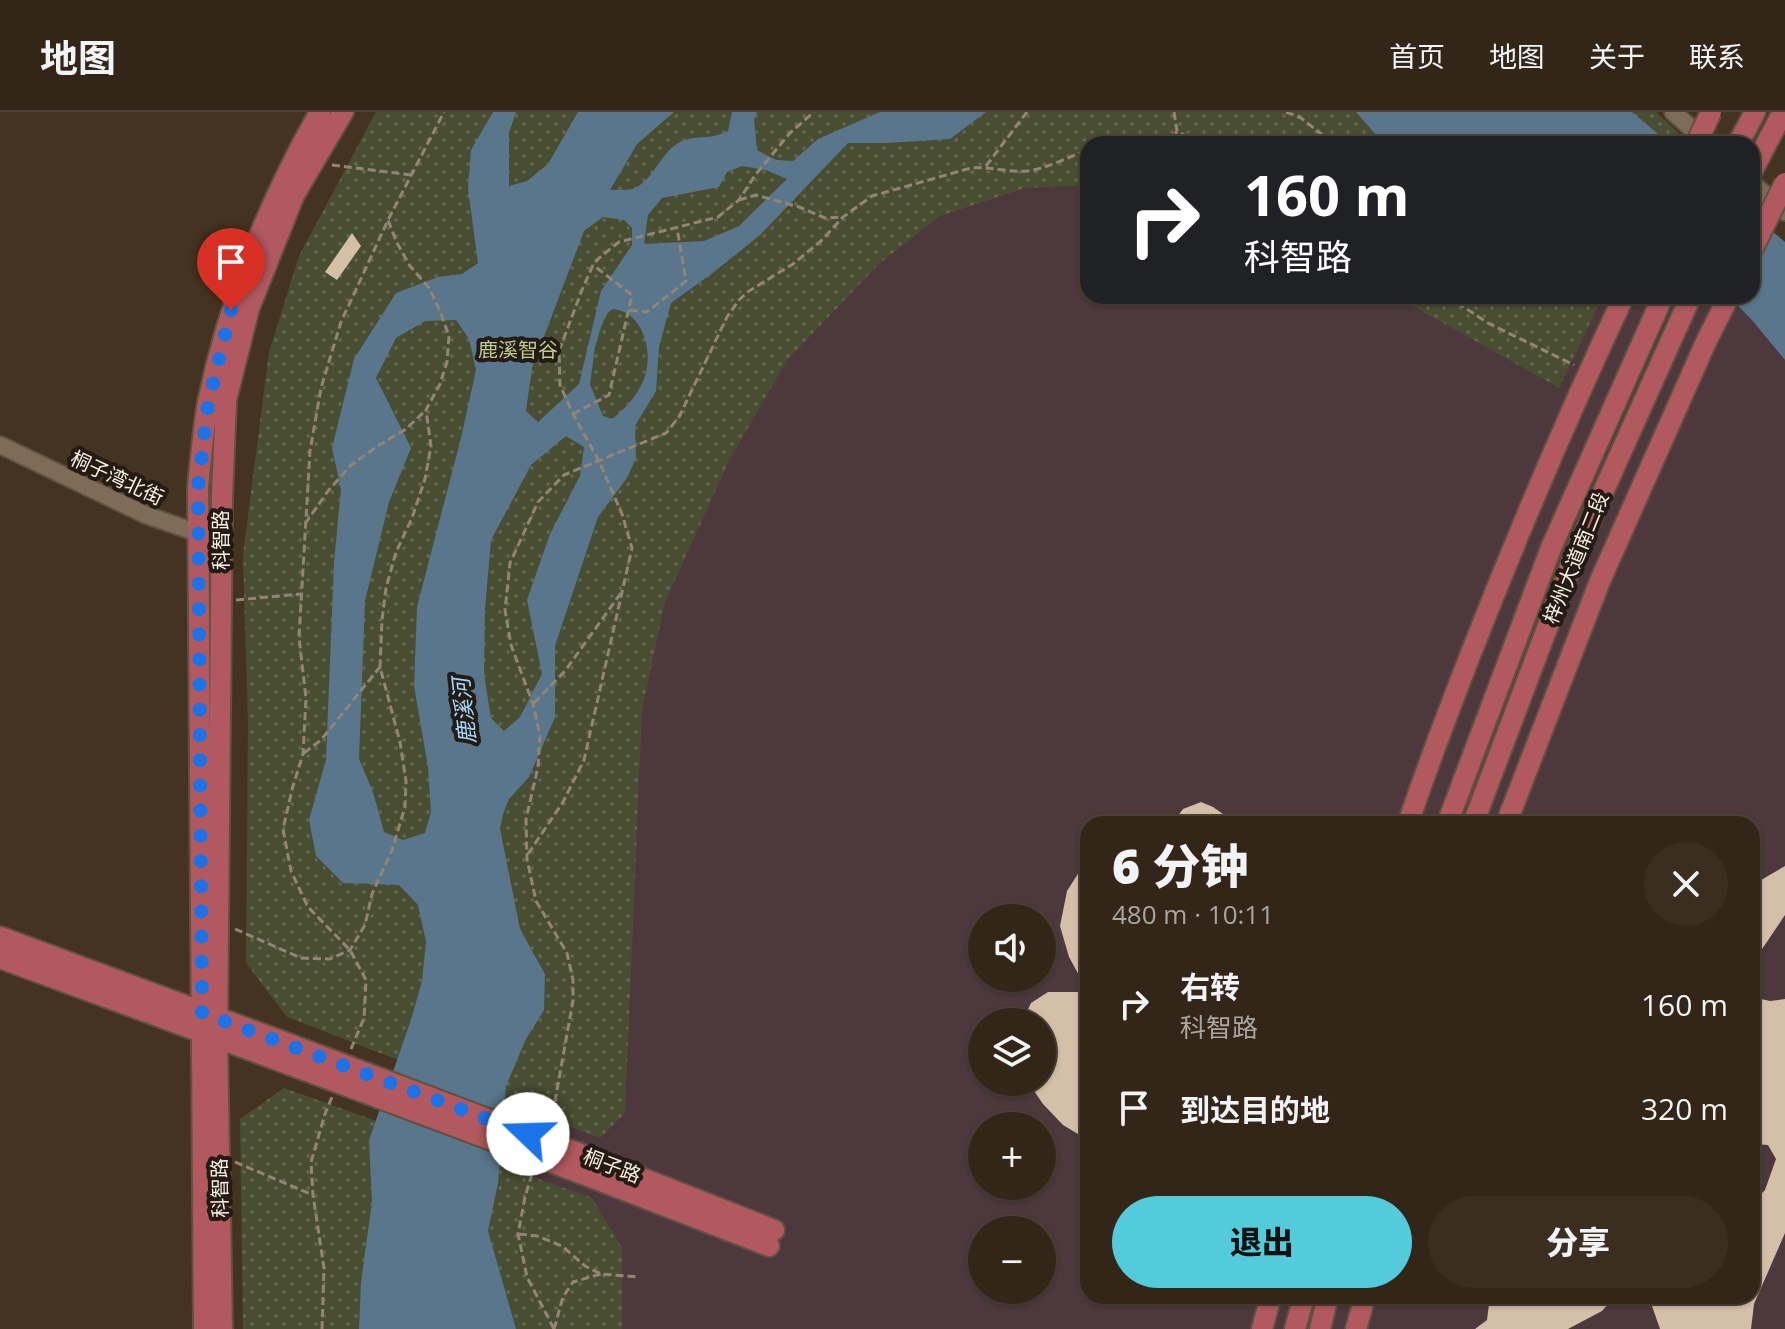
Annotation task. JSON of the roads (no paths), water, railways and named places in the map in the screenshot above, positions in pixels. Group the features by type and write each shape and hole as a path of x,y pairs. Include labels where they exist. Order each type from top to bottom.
{"main road":[{"name":"科智路","path":"204,1329 210,1026 198,487 208,404 231,310 274,204 320,112"},
{"name":"科智路","path":"222,1329 219,1156 210,1026 219,922 221,534 226,400 249,308 294,195 343,112"},
{"path":"1700,136 1711,112"},
{"path":"1760,154 1783,112"},
{"path":"1760,234 1785,183"},
{"path":"1411,816 1500,579 1620,304"},
{"name":"梓州大道南二段","path":"1450,816 1551,548 1659,304"},
{"name":"梓州大道南二段","path":"1476,816 1574,557 1687,304"},
{"path":"1509,816 1600,581 1725,304"},
{"name":"桐子路","path":"0,937 210,1026"},
{"name":"桐子路","path":"0,958 294,1056 772,1238"},
{"path":"1262,1329 1269,1304"},
{"path":"1295,1329 1302,1304"},
{"path":"1321,1325 1326,1304"},
{"path":"1321,1325 1331,1304"},
{"path":"1356,1329 1363,1304"}],"street":[{"path":"1673,112 1700,136"},
{"path":"1760,190 1785,212"},
{"name":"桐子湾北街","path":"0,445 146,515 198,533 221,534"}],"water":[{"name":"鹿溪河","path":"493,112 516,112 509,133 509,186 527,181 548,164 578,112 674,112 637,144 610,190 627,190 642,183 677,144 728,131 732,112 757,112 754,120 757,150 776,160 793,161 818,139 880,112 986,112 950,139 848,143 760,235 671,303 659,347 656,391 635,426 636,458 627,478 598,517 555,646 555,717 529,777 509,799 500,829 520,929 545,974 544,1010 526,1039 506,1086 498,1183 488,1231 516,1329 359,1329 361,1282 372,1202 369,1140 411,1020 422,981 426,942 418,905 399,885 343,883 316,856 309,820 326,760 334,562 341,489 332,448 354,359 396,293 438,277 462,274 478,263 468,189 471,150","holes":["742,166 766,170 787,179 739,226 704,241 644,244 648,215 662,198 719,187 727,172","603,217 624,220 632,228 632,245 601,291 579,384 538,422 526,411 532,368 584,231","612,309 621,311 636,321 645,338 648,358 639,390 612,419 603,416 590,384 595,347 607,314","456,320 469,339 476,370 417,607 414,686 428,767 431,812 425,833 403,840 384,832 373,792 359,759 365,601 389,502 411,448 376,378 396,338 425,321","566,436 584,447 580,476 550,534 527,600 542,674 520,717 504,731 491,718 484,674 491,540 531,465"]},
{"path":"1356,112 1632,112 1660,136 1377,136"},
{"path":"1760,221 1785,242 1785,360 1736,304 1760,304"}],"park label":[{"name":"鹿溪智谷","path":"518,350"}]}
